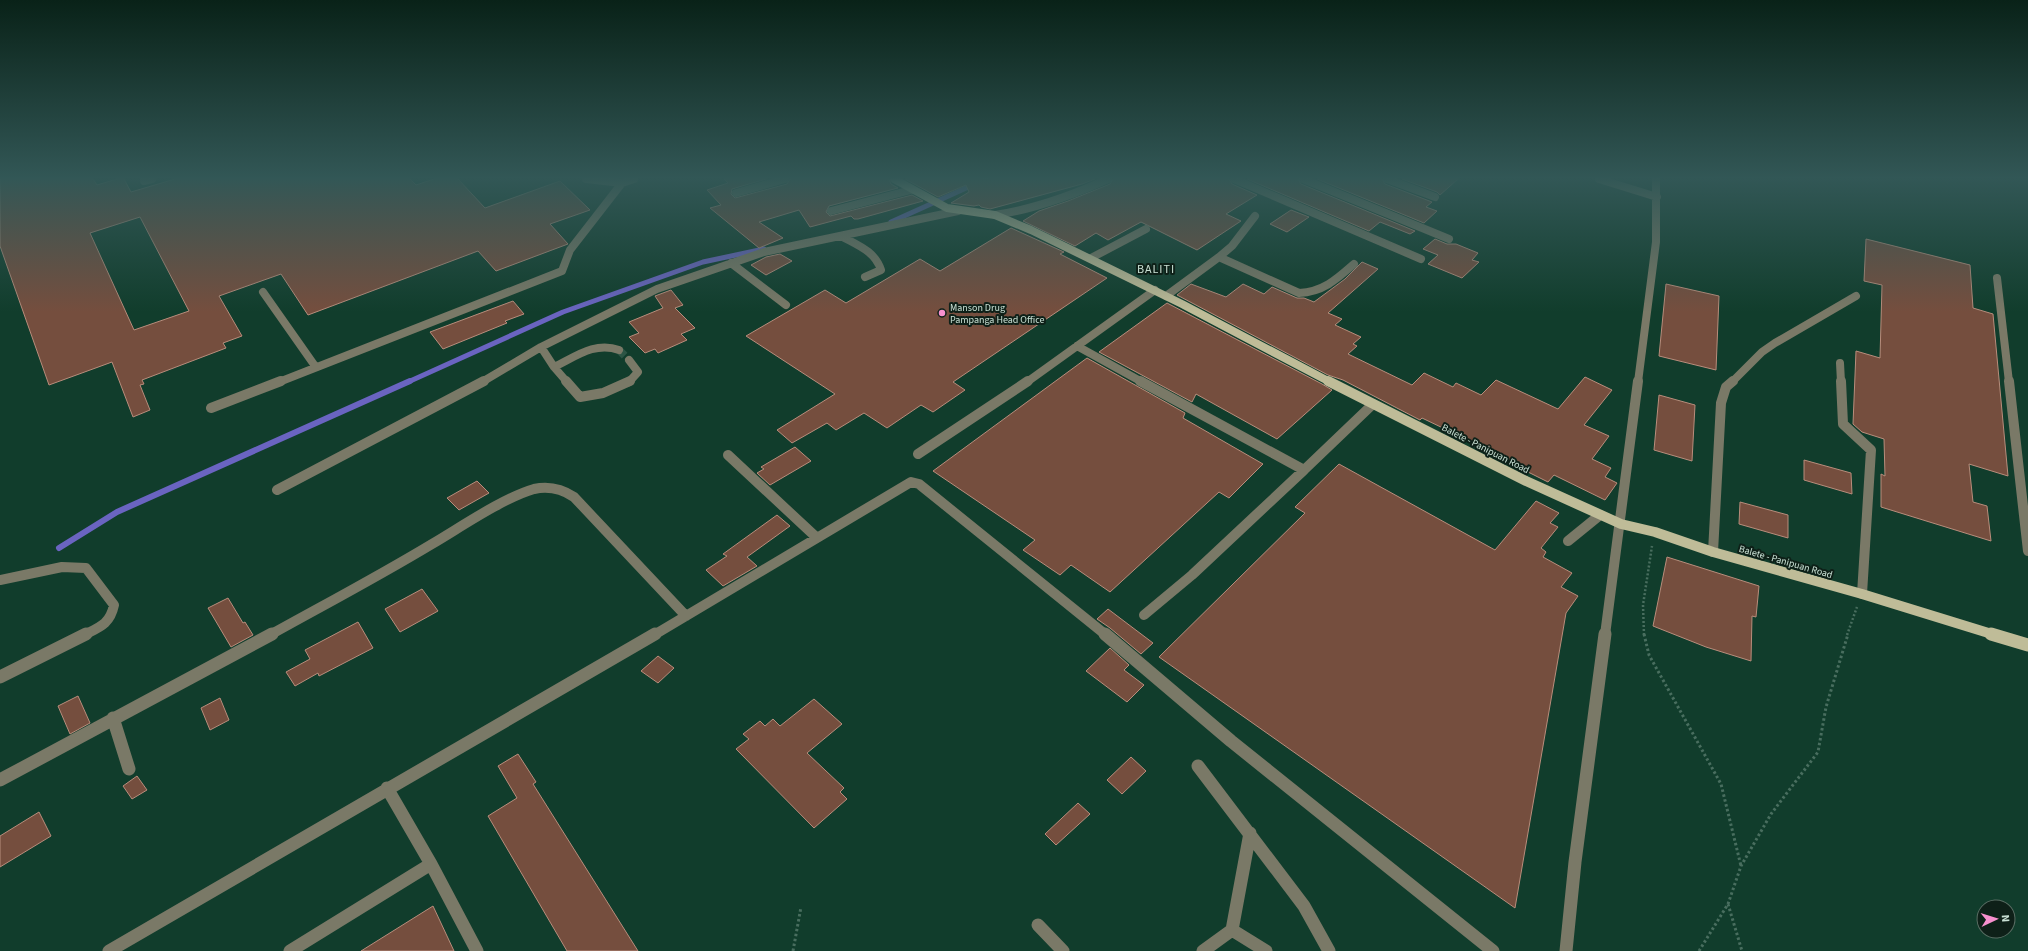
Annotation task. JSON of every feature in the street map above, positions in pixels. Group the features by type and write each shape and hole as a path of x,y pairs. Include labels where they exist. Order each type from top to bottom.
{"main road":[{"name":"Balete - Panipuan Road","path":"1015,223 1156,290 1373,404 1526,481 1621,524 1655,532 1713,552 1862,594 2028,645"}],"street":[{"path":"211,408 562,270 570,250 591,223"},
{"path":"277,490 464,392 541,347 656,289 764,252 900,223"},
{"path":"1166,296 1232,246 1249,223"},
{"path":"1338,223 1421,259"},
{"path":"1411,223 1449,239"},
{"path":"1566,951 1575,862 1621,524 1653,268 1656,242 1656,223"},
{"path":"1091,258 1146,229"},
{"path":"841,236 874,256 880,264 881,270 865,277"},
{"path":"1219,257 1299,293 1306,293 1325,288 1354,264"},
{"path":"731,263 786,305"},
{"path":"1997,278 2025,501 2028,551"},
{"path":"918,454 1077,346 1156,290"},
{"path":"263,292 315,366"},
{"path":"1713,552 1721,403 1726,388 1742,370 1775,343 1856,296"},
{"path":"554,367 598,346 613,346 619,350"},
{"path":"1077,346 1304,470"},
{"path":"541,347 554,367 580,397 598,396 636,377 638,372 629,360"},
{"path":"1840,363 1843,424 1871,450 1862,594"},
{"path":"1144,616 1192,575 1373,404"},
{"path":"728,455 816,538"},
{"path":"109,951 387,788 686,616 908,482 919,484 1132,656 1231,740 1493,951"},
{"path":"0,780 113,718 204,672 409,558 515,496 535,489 550,488 563,490 574,497 686,616"},
{"path":"1568,541 1600,515"},
{"path":"0,580 62,567 86,568 114,605 112,615 105,624 0,677"},
{"path":"113,718 129,769"},
{"path":"1198,766 1304,906 1329,951"},
{"path":"387,788 431,864 477,951"},
{"path":"1203,951 1232,930 1250,833"},
{"path":"290,951 431,864"},
{"path":"1038,924 1063,951"},
{"path":"1232,930 1266,951"}],"path":[{"path":"1655,532 1643,605 1643,631 1649,655 1721,784 1741,866"},
{"path":"1699,951 1728,904 1741,866 1771,814 1818,752 1828,700 1844,642 1862,594"},
{"path":"1728,904 1742,951"},
{"path":"793,951 802,907"},
{"path":"795,946 798,951"}],"building":[{"path":"0,223 120,223 90,233 134,330 189,311 143,223 552,223 550,224 568,244 496,271 478,251 308,315 281,274 219,296 242,336 223,343 226,348 142,380 144,384 140,385 150,410 133,417 112,362 49,385 0,246"},
{"path":"729,223 761,223 783,238 759,248"},
{"path":"808,223 823,223 810,227"},
{"path":"1028,223 1138,223 1108,240 1096,233 1075,246"},
{"path":"1144,223 1237,223 1197,250"},
{"path":"1271,223 1300,223 1287,232"},
{"path":"1351,223 1378,223 1369,231"},
{"path":"1383,223 1397,223 1415,231 1410,234"},
{"path":"1011,228 1064,252 1060,254 1107,278 953,382 965,390 933,412 921,405 887,428 864,413 836,430 827,423 792,443 777,430 835,394 746,336 825,290 846,303 920,259 940,271"},
{"path":"1435,239 1447,244 1456,244 1478,253 1472,260 1479,262 1462,278 1428,264 1438,255 1423,249"},
{"path":"1866,239 1970,265 1973,308 1993,314 2008,476 1969,464 1973,502 1987,506 1991,541 1881,507 1881,474 1885,476 1884,439 1862,432 1853,424 1856,351 1880,358 1882,285 1864,281"},
{"path":"780,254 792,261 766,275 751,265 766,257"},
{"path":"1362,262 1378,269 1328,313 1342,319 1335,325 1361,337 1353,344 1357,346 1348,354 1412,385 1424,373 1453,387 1456,383 1481,395 1496,380 1558,409 1585,377 1612,390 1584,425 1609,436 1592,459 1611,468 1605,477 1617,483 1605,500 1554,475 1548,482 1512,464 1514,462 1422,418 1420,420 1343,380 1328,375 1177,295 1191,284 1226,297 1243,284 1264,294 1272,287 1297,298 1304,298 1314,302 1345,279"},
{"path":"1666,284 1719,296 1716,370 1659,356"},
{"path":"671,290 683,305 675,308 695,328 681,334 687,340 658,353 655,349 645,353 629,337 639,333 629,322 663,308 655,296"},
{"path":"513,301 524,314 505,321 507,323 443,349 430,332"},
{"path":"1167,303 1332,390 1277,439 1196,394 1192,402 1099,352"},
{"path":"1087,358 1185,413 1183,418 1263,464 1229,498 1219,492 1110,592 1071,565 1060,575 1023,550 1035,540 933,471"},
{"path":"1659,395 1695,405 1692,461 1654,450"},
{"path":"795,447 811,461 770,485 757,473 764,469 761,467"},
{"path":"1804,460 1851,473 1852,494 1804,480"},
{"path":"1339,464 1495,550 1536,501 1559,513 1550,523 1558,527 1541,548 1546,552 1543,557 1572,573 1561,587 1578,596 1566,613 1515,908 1159,657 1305,513 1295,507"},
{"path":"477,481 489,493 459,510 447,498"},
{"path":"1740,502 1788,515 1788,538 1739,524"},
{"path":"777,515 790,526 747,557 757,566 723,586 706,570 727,556 723,554"},
{"path":"1667,557 1759,586 1756,617 1752,616 1751,661 1706,647 1653,626"},
{"path":"422,589 438,611 400,632 385,609"},
{"path":"228,598 243,623 245,622 253,635 231,647 208,608"},
{"path":"1108,609 1153,643 1141,654 1097,619"},
{"path":"358,622 373,648 319,676 318,673 295,686 286,672 310,659 305,650"},
{"path":"1110,648 1129,665 1124,670 1144,685 1127,702 1086,671"},
{"path":"658,656 674,668 658,683 641,671"},
{"path":"78,696 90,723 70,734 58,706"},
{"path":"220,698 229,720 210,730 201,708"},
{"path":"814,699 842,724 807,753 844,788 840,792 847,799 814,828 736,749 749,739 743,734 760,721 765,726 773,719 780,726"},
{"path":"518,754 536,782 533,784 638,951 567,951 488,816 517,798 498,766"},
{"path":"1131,757 1146,771 1122,794 1107,780"},
{"path":"137,776 147,790 132,799 123,786"},
{"path":"1078,803 1090,814 1056,845 1045,834"},
{"path":"39,812 51,836 0,867 0,836"},
{"path":"433,906 454,951 361,951"}],"waterway":[{"path":"408,382 563,312 703,262 764,249"},
{"path":"59,548 117,512 410,381"}],"tunnel":[{"path":"619,350 629,360"}],"place":[{"name":"Manson Drug Pampanga Head Office","path":"942,313"}],"district":[{"name":"BALITI","path":"1156,269"}]}
